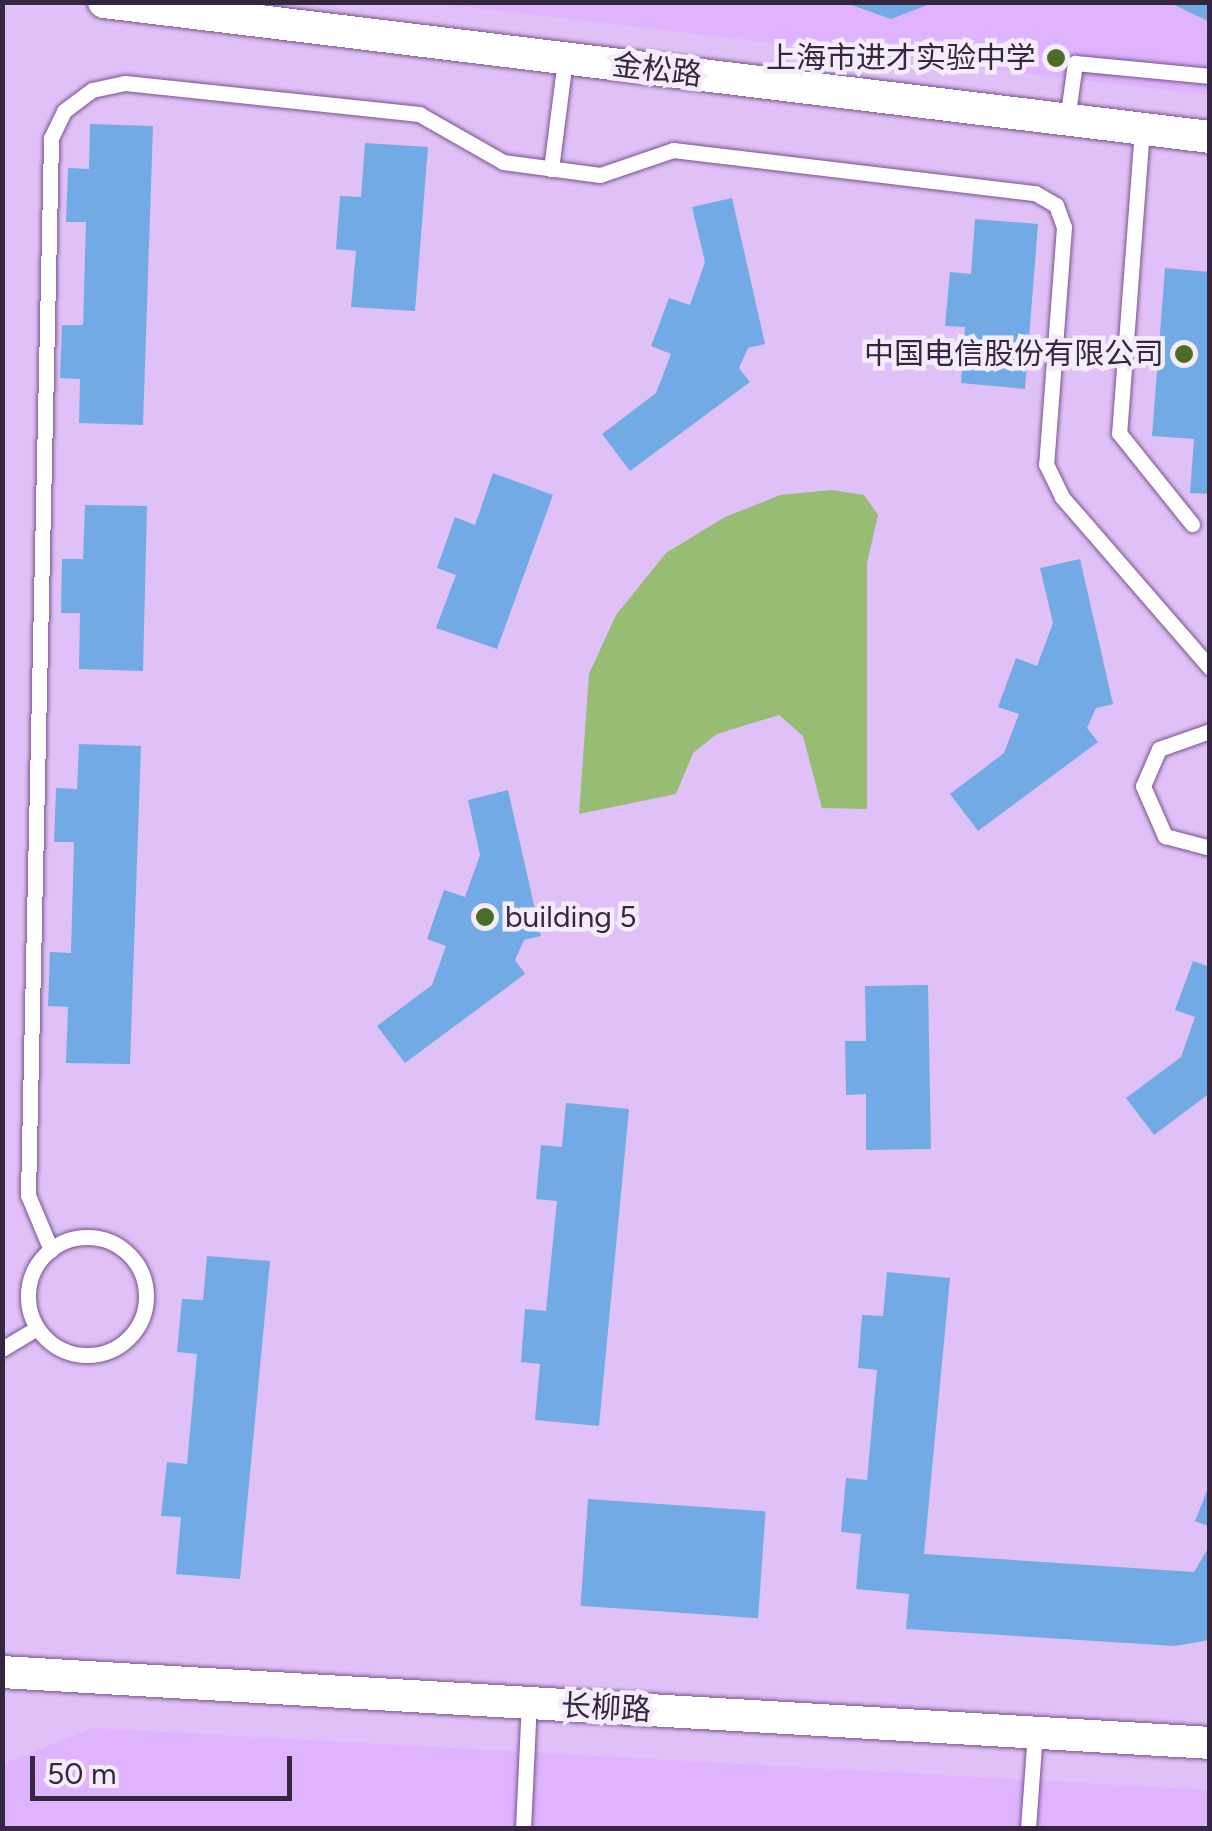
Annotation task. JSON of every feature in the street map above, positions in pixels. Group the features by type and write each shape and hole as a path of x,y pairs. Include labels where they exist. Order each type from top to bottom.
{"street":[{"name":"金松路","path":"104,2 1210,137"},
{"name":"长柳路","path":"2,1672 1210,1743"}],"lane":[{"path":"551,169 565,58"},
{"path":"1067,120 1074,63 1210,76"},
{"path":"51,1250 28,1196 51,138 64,111 92,90 125,83 419,114 502,162 600,175 672,150 1035,193 1056,204 1064,228 1046,464 1062,497 1210,668"},
{"path":"1142,129 1119,433 1192,524"},
{"path":"1210,731 1160,749 1143,786 1165,836 1210,848"},
{"path":"80,1236 120,1246 147,1298 134,1333 102,1354 66,1351 36,1328 28,1292 51,1250 80,1236"},
{"path":"2,1349 36,1328"},
{"path":"523,1828 529,1703"},
{"path":"1028,1828 1035,1733"}],"shaded area":[{"name":"上海市进才实验中学","path":"433,3 1209,3 1209,95 596,22"},
{"path":"832,490 864,495 878,515 867,563 867,809 822,808 803,736 779,715 717,734 693,753 676,794 579,814 589,674 616,615 666,553 725,517 780,495"},
{"path":"93,1728 1210,1790 1209,1828 3,1828 3,1764"}],"building":[{"path":"843,2 935,2 891,19"},
{"path":"1168,2 1210,2 1210,22"},
{"path":"90,124 153,126 143,425 79,423 80,379 60,378 62,325 83,325 86,222 66,222 68,168 89,169"},
{"path":"365,143 428,147 415,311 351,307 356,251 336,249 340,196 361,197"},
{"path":"732,198 765,344 748,348 739,368 750,382 630,471 602,434 656,393 671,354 651,346 669,298 690,305 705,262 692,207"},
{"path":"975,219 1038,224 1025,389 961,383 965,327 945,326 950,272 971,274"},
{"name":"中国电信股份有限公司","path":"1165,268 1210,272 1210,494 1190,493 1194,439 1152,436"},
{"path":"493,473 553,495 497,649 436,628 456,575 437,568 455,517 475,525"},
{"path":"85,505 147,506 143,671 79,669 80,613 61,613 62,559 83,559"},
{"path":"1080,559 1113,704 1096,708 1087,728 1098,742 978,831 950,794 1004,753 1019,714 998,707 1016,658 1037,666 1053,623 1040,568"},
{"path":"79,744 141,746 130,1064 66,1063 68,1007 48,1006 50,952 71,953 74,842 54,842 56,788 77,789"},
{"name":"building 5","path":"508,790 541,936 524,940 515,960 525,974 405,1063 377,1026 432,985 446,946 427,939 444,890 465,897 480,855 468,800"},
{"path":"1193,961 1210,967 1210,1093 1154,1135 1126,1098 1181,1057 1195,1017 1175,1010"},
{"path":"928,985 931,1149 866,1150 866,1094 846,1095 845,1041 866,1041 865,986"},
{"path":"566,1103 629,1109 599,1426 535,1420 540,1364 521,1362 525,1309 546,1311 557,1201 536,1199 541,1145 562,1147"},
{"path":"207,1256 270,1261 240,1579 176,1574 181,1517 161,1516 167,1462 187,1464 197,1354 177,1352 182,1299 203,1300"},
{"path":"887,1272 950,1278 924,1554 1194,1572 1210,1545 1210,1640 1174,1646 906,1629 909,1594 856,1589 861,1534 841,1532 846,1478 867,1480 877,1370 858,1368 862,1315 883,1316"},
{"path":"1210,1483 1210,1527 1195,1521"},
{"path":"588,1499 766,1511 758,1618 581,1606"}],"place":[{"name":"上海市进才实验中学","path":"1056,58"},
{"name":"中国电信股份有限公司","path":"1184,354"},
{"name":"building 5","path":"485,917"}]}
